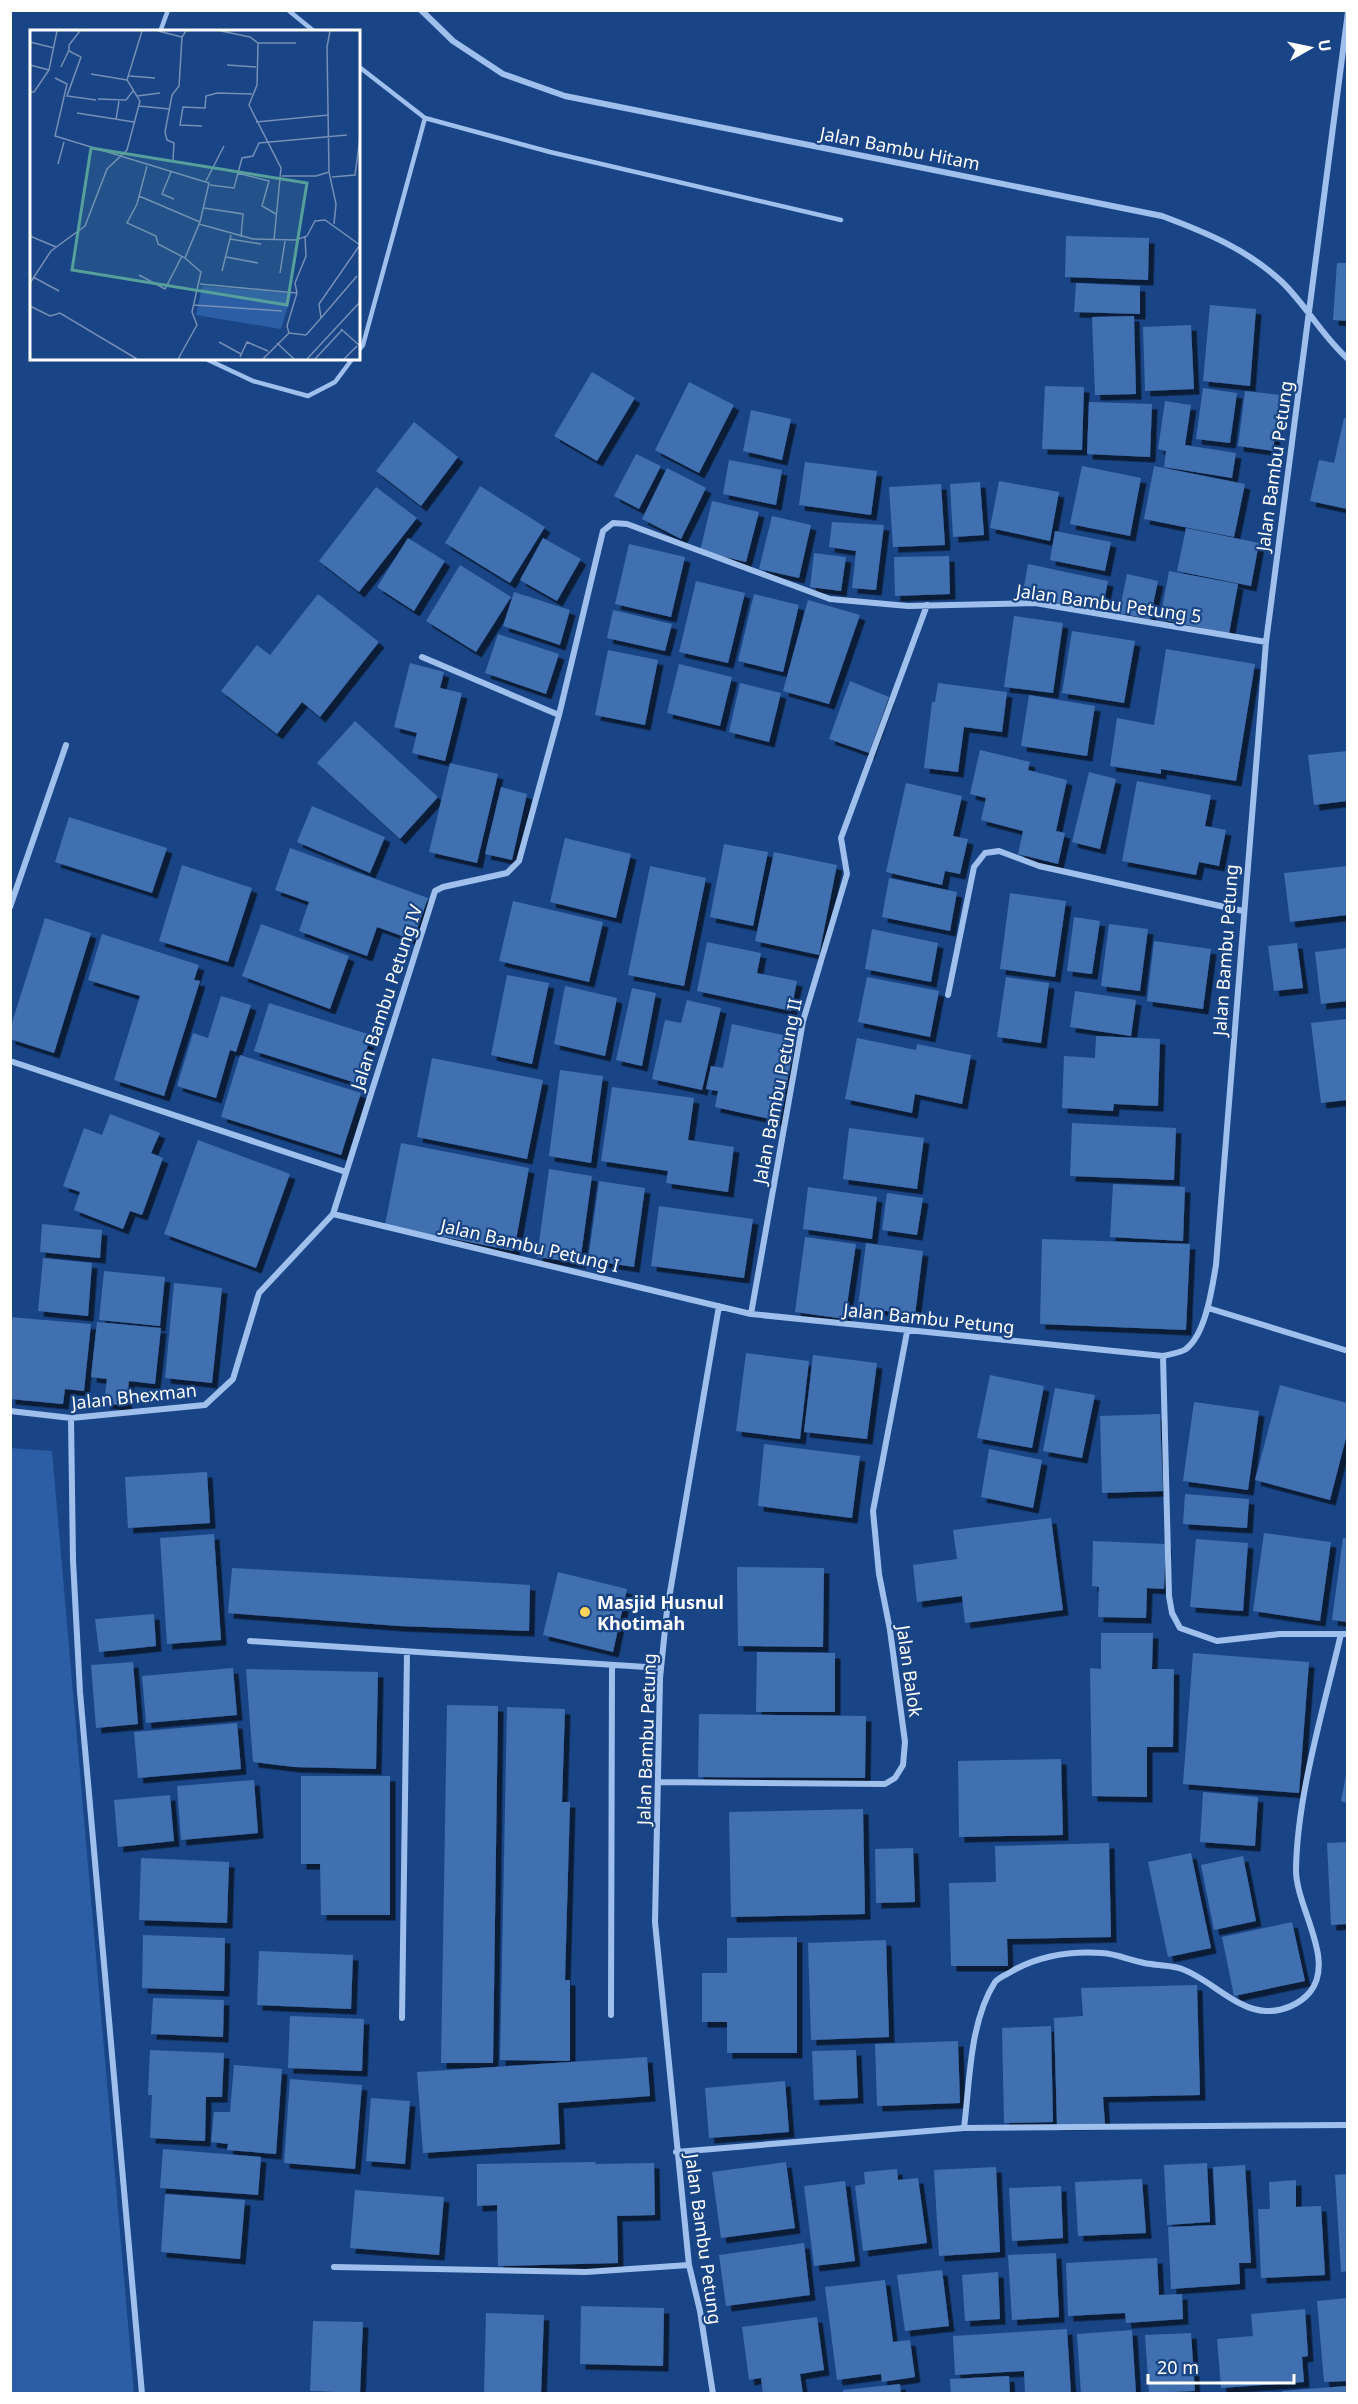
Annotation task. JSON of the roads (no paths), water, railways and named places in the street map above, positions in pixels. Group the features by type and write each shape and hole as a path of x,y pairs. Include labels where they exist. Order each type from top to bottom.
{"street":[{"name":"Jalan Bambu Hitam","path":"421,10 453,41 503,74 565,96 1162,216 1218,237 1255,260 1282,282 1334,347 1347,359"},
{"name":"Jalan Bambu Petung","path":"713,2394 700,2310 689,2265 655,1922 661,1668 667,1610 719,1306 751,1314 907,1332 1163,1356 1186,1349 1198,1331 1208,1308 1216,1265 1266,642 1310,315 1347,12"},
{"name":"Jalan Bambu Petung 5","path":"603,531 614,523 627,524 830,599 892,606 1035,603 1266,642"},
{"name":"Jalan Bambu Petung IV","path":"333,1214 435,891 443,887 507,873 519,861 559,715 603,531"},
{"name":"Jalan Bambu Petung II","path":"751,1314 803,1021 847,874 842,838 927,605"},
{"path":"422,657 559,715"},
{"path":"10,907 66,745"},
{"path":"948,995 974,867 985,853 999,851 1039,866 1243,911"},
{"path":"10,1061 346,1172"},
{"name":"Jalan Bambu Petung I","path":"333,1214 719,1306"},
{"name":"Jalan Bhexman","path":"10,1411 71,1418 205,1405 233,1379 259,1293 333,1214"},
{"path":"1208,1308 1347,1352"},
{"name":"Jalan Balok","path":"659,1782 885,1784 895,1778 903,1765 905,1742 890,1630 879,1574 873,1511 907,1332"},
{"path":"964,2128 977,2030 983,2013 996,1980 1025,1965 1055,1955 1103,1953 1150,1964 1180,1968 1208,1980 1253,2009 1267,2012 1298,2004 1310,1992 1319,1977 1320,1960 1296,1872 1303,1803 1344,1634 1281,1634 1217,1641 1180,1628 1169,1596 1163,1356"},
{"path":"71,1418 73,1560 80,1692 142,2394"},
{"path":"250,1641 661,1668"},
{"path":"402,2018 407,1652"},
{"path":"611,2015 612,1665"},
{"path":"676,2152 964,2128 1347,2125"},
{"path":"334,2267 586,2272 689,2265"}],"lane":[{"path":"161,30 168,10"},
{"path":"288,10 313,30"},
{"path":"360,68 425,118 550,152 841,220"},
{"path":"360,349 363,345 425,118"},
{"path":"208,360 253,381 308,396 335,382 352,360"}],"place":[{"name":"Masjid Husnul Khotimah","path":"585,1612"}]}
